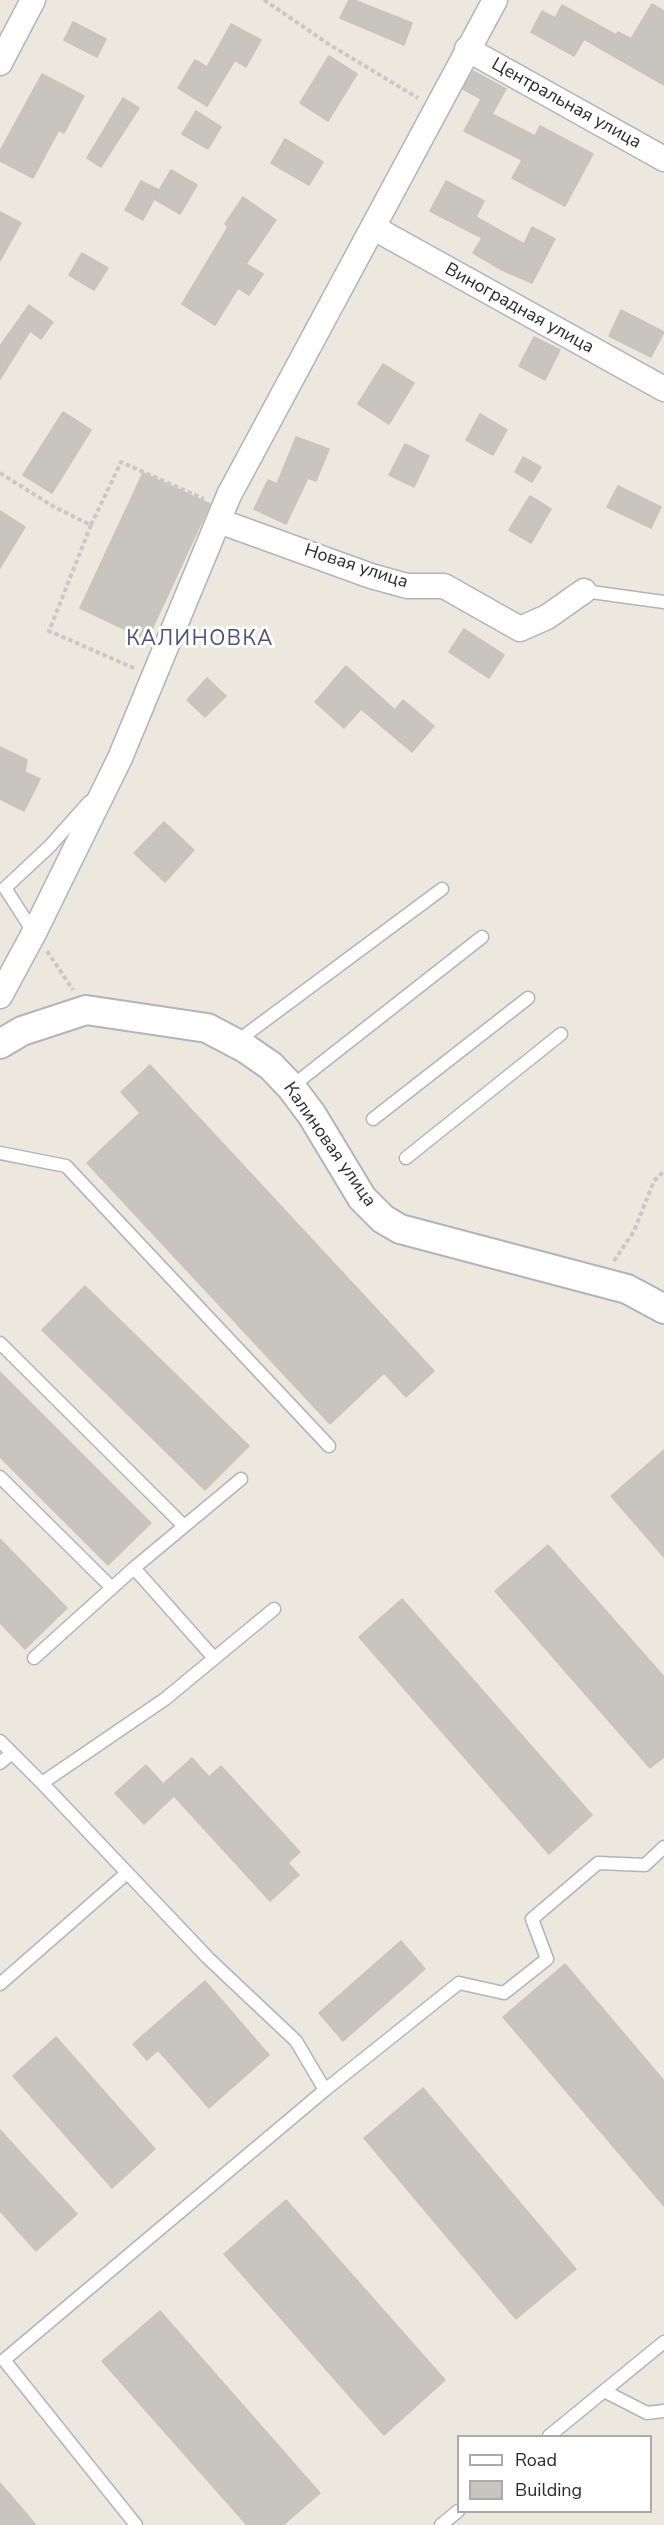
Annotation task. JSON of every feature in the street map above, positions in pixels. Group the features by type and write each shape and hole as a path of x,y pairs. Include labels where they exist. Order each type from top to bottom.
{"street":[{"path":"0,63 33,0"},
{"path":"0,996 34,933 110,778 214,511 229,495 495,0"},
{"name":"Центральная улица","path":"467,50 664,159"},
{"name":"Виноградная улица","path":"374,228 664,389"},
{"name":"Новая улица","path":"214,511 371,576 407,586 444,586 520,629 547,617 584,591"},
{"name":"Калиновая улица","path":"0,1044 22,1031 86,1010 207,1028 271,1066 291,1087 312,1115 362,1198 383,1219 400,1229 627,1289 664,1309"}],"lane":[{"path":"584,591 664,602"},
{"path":"34,933 5,888 50,846 110,778"},
{"path":"235,1043 442,889"},
{"path":"291,1087 482,937"},
{"path":"373,1119 528,998"},
{"path":"406,1158 561,1034"},
{"path":"0,1153 66,1166 328,1446"},
{"path":"0,1343 184,1526"},
{"path":"0,1477 112,1588"},
{"path":"34,1658 134,1568 241,1479"},
{"path":"134,1568 214,1658"},
{"path":"42,1783 165,1698 274,1609"},
{"path":"0,1741 208,1958 296,2041 325,2090"},
{"path":"0,1763 12,1753"},
{"path":"136,2525 4,2360 325,2090 459,1983 504,1993 547,1959 532,1919 598,1863 645,1865 664,1847"},
{"path":"0,1984 127,1873"},
{"path":"550,2435 664,2342"},
{"path":"604,2391 647,2413 664,2411"},
{"path":"441,2525 457,2513"}],"path":[{"path":"264,0 330,45 436,109"},
{"path":"142,672 49,631 91,525 121,462 214,511"},
{"path":"0,473 56,508 91,525"},
{"path":"34,933 86,1010"},
{"path":"600,1283 634,1231 654,1181 664,1171"}],"building":[{"path":"349,0 412,23 404,45 340,18"},
{"path":"652,4 664,11 664,85 584,39 574,56 531,32 542,11 555,18 562,5 616,35 618,32 631,39"},
{"path":"73,22 106,39 97,57 64,40"},
{"path":"231,24 261,40 246,67 235,60 207,106 178,88 195,60 207,67"},
{"path":"329,56 357,74 328,121 300,103"},
{"path":"473,71 506,89 492,114 535,136 540,126 593,154 565,206 512,178 522,160 464,131 481,99 463,89"},
{"path":"42,74 84,96 64,133 59,130 33,178 0,161 0,151"},
{"path":"123,98 139,108 101,167 87,158"},
{"path":"196,111 221,127 208,149 182,134"},
{"path":"285,139 323,162 309,185 271,163"},
{"path":"171,170 197,185 180,214 154,199"},
{"path":"141,181 159,190 143,220 125,210"},
{"path":"446,181 484,201 476,217 524,244 532,227 555,239 532,283 502,270 473,253 482,238 430,211"},
{"path":"243,197 276,220 246,264 263,274 249,295 238,288 215,325 182,304 228,227 225,224"},
{"path":"0,212 21,223 0,261"},
{"path":"82,253 108,268 94,290 69,275"},
{"path":"29,305 53,322 41,339 30,331 0,379 0,346"},
{"path":"621,310 664,332 651,357 609,336"},
{"path":"534,337 560,350 545,380 519,366"},
{"path":"383,364 414,383 389,424 358,404"},
{"path":"63,412 91,430 52,493 23,475"},
{"path":"480,414 507,430 493,455 466,440"},
{"path":"296,437 329,449 316,481 308,478 286,524 254,509 268,480 277,484"},
{"path":"405,444 429,456 414,487 389,475"},
{"path":"523,457 541,467 532,482 515,472"},
{"path":"143,473 210,504 147,640 80,608"},
{"path":"618,486 661,507 651,528 607,507"},
{"path":"530,496 551,509 531,543 509,530"},
{"path":"0,511 25,527 0,568"},
{"path":"464,629 504,655 489,678 449,652"},
{"path":"346,666 395,710 403,700 434,726 412,752 361,709 344,728 315,702"},
{"path":"207,678 226,696 205,717 187,700"},
{"path":"0,747 27,760 25,772 40,779 24,811 0,799"},
{"path":"164,822 194,850 165,882 134,853"},
{"path":"150,1065 434,1371 406,1397 384,1373 330,1424 87,1163 140,1113 121,1092"},
{"path":"85,1286 249,1446 205,1490 42,1330"},
{"path":"0,1372 151,1523 108,1565 0,1457"},
{"path":"664,1450 664,1557 611,1496"},
{"path":"0,1539 67,1608 25,1649 0,1623"},
{"path":"548,1545 664,1677 664,1757 650,1768 495,1591"},
{"path":"402,1599 592,1815 549,1854 359,1637"},
{"path":"192,1758 209,1777 221,1766 300,1852 288,1863 299,1875 270,1901 174,1796 144,1824 115,1793 146,1765 163,1784"},
{"path":"401,1941 425,1969 343,2041 319,2013"},
{"path":"565,1964 664,2081 664,2206 503,2017"},
{"path":"205,1981 269,2055 209,2108 158,2050 147,2060 133,2044"},
{"path":"56,2037 155,2149 112,2188 13,2076"},
{"path":"423,2088 576,2269 516,2319 364,2138"},
{"path":"0,2130 77,2214 36,2251 0,2211"},
{"path":"286,2200 445,2380 384,2435 224,2254"},
{"path":"160,2311 320,2493 283,2525 247,2525 102,2361"},
{"path":"0,2483 36,2525 0,2525"}],"district":[{"name":"КАЛИНОВКА","path":"200,640"}]}
